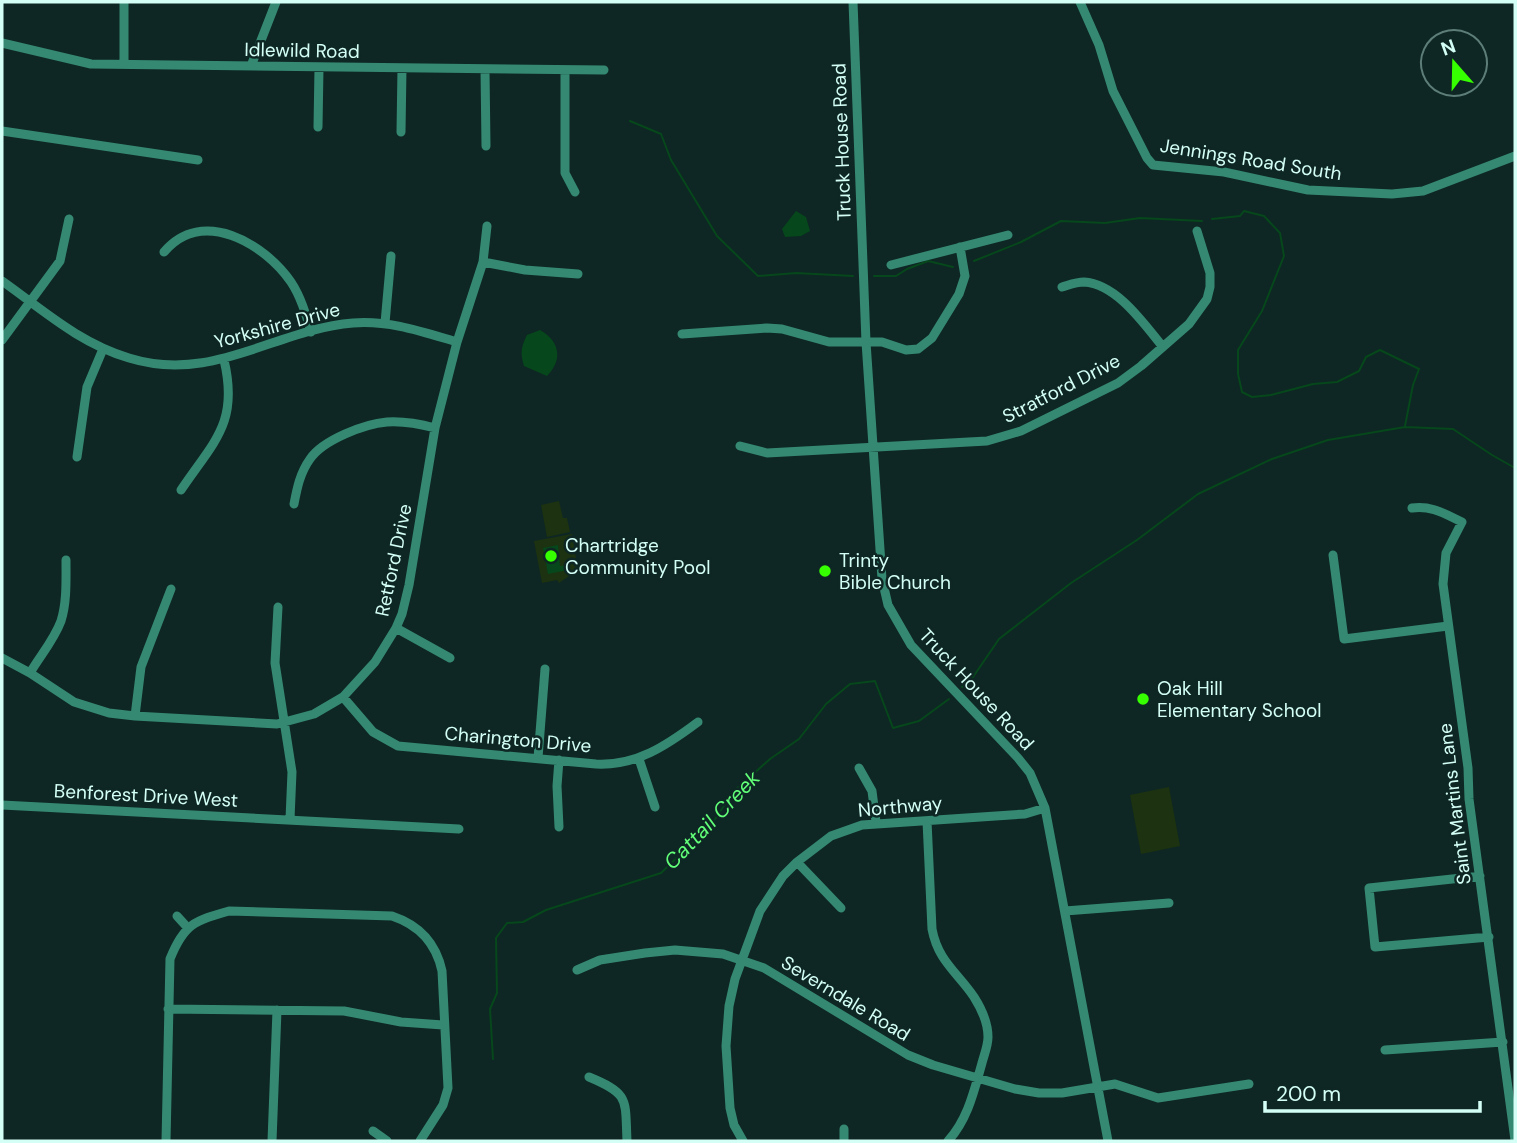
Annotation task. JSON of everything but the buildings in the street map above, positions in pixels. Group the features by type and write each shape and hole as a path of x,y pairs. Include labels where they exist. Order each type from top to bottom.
{"street":[{"path":"124,2 124,64"},
{"path":"251,66 276,2"},
{"name":"Truck House Road","path":"853,2 866,342 882,579 892,615 911,645 1030,773 1045,808 1108,1141"},
{"name":"Jennings Road South","path":"1080,2 1099,46 1115,94 1153,165 1224,172 1308,190 1392,194 1423,191 1515,156"},
{"name":"Idlewild Road","path":"2,43 76,62 319,68 604,70"},
{"path":"318,127 319,68"},
{"path":"401,132 402,68"},
{"path":"485,70 486,146"},
{"path":"565,71 565,173 575,192"},
{"path":"2,131 198,160"},
{"path":"2,340 61,261 69,219"},
{"name":"Retford Drive","path":"2,658 74,702 109,713 135,716 259,724 285,722 314,714 343,697 366,674 396,628 409,585 435,428 457,342 483,262 487,226"},
{"path":"164,252 177,239 197,233 213,231 237,235 262,253 290,280 301,300 311,332"},
{"name":"Stratford Drive","path":"740,446 767,453 987,441 1013,434 1118,383 1189,324 1207,299 1210,273 1197,231"},
{"path":"891,265 1008,235"},
{"path":"682,334 767,328 790,331 829,342 882,342 912,350 928,343 962,285 965,268 960,247"},
{"path":"385,323 391,256"},
{"path":"483,262 525,270 578,274"},
{"name":"Yorkshire Drive","path":"2,281 61,326 103,349 146,362 194,364 224,360 311,332 351,323 404,326 457,342"},
{"path":"1062,288 1082,282 1110,292 1138,317 1163,347"},
{"path":"77,457 87,387 103,349"},
{"path":"181,490 226,420 230,391 224,360"},
{"path":"294,504 302,472 314,454 327,443 385,422 435,428"},
{"name":"Saint Martins Lane","path":"1412,508 1434,508 1462,522 1449,545 1444,561 1443,584 1515,1140"},
{"path":"1333,555 1344,639 1448,626"},
{"path":"30,673 56,633 61,620 65,603 66,560"},
{"path":"135,716 141,667 171,589"},
{"path":"278,607 275,663 292,772 290,819"},
{"path":"396,628 450,658"},
{"path":"538,758 545,669"},
{"name":"Charington Drive","path":"343,697 373,732 398,746 608,765 639,759 698,722"},
{"path":"639,759 655,807"},
{"path":"559,760 559,827"},
{"path":"859,768 872,791 876,822"},
{"name":"Benforest Drive West","path":"2,805 459,829"},
{"name":"Northway","path":"743,1141 732,1117 726,1046 732,991 766,898 783,876 831,836 847,829 876,822 1026,814 1045,808"},
{"path":"927,821 932,929 936,945 942,958 974,996 981,1009 987,1032 986,1051 968,1110 948,1141"},
{"path":"797,862 841,908"},
{"path":"1480,876 1369,888 1375,947 1489,937"},
{"path":"1065,911 1169,903"},
{"path":"166,1141 170,959 177,941 187,927 207,917 229,911 392,916 422,932 437,953 444,995 443,1025 448,1081 446,1097 420,1141"},
{"path":"177,916 187,927"},
{"name":"Severndale Road","path":"577,970 600,960 675,950 703,951 742,960 764,968 908,1055 1015,1089 1046,1094 1121,1085 1145,1096 1158,1098 1249,1084"},
{"path":"168,1009 344,1011 401,1022 443,1025"},
{"path":"272,1141 277,1010"},
{"path":"1385,1050 1503,1042"},
{"path":"589,1077 620,1094 625,1109 627,1141"},
{"path":"844,1129 844,1141"},
{"path":"373,1131 387,1141"}],"shaded area":[{"path":"796,211 806,217 810,231 801,236 785,237 782,229"},
{"path":"540,330 552,340 557,351 555,364 547,376 524,366 522,357 522,347 527,335"},
{"path":"559,501 570,532 547,537 541,505"},
{"path":"572,534 578,570 559,583 557,580 542,583 534,541"},
{"name":"Chartridge Community Pool","path":"558,545 560,566 567,565 568,570 548,574 543,548"},
{"path":"1169,787 1180,846 1141,854 1130,795"}],"waterway":[{"path":"630,121 661,134 671,160 717,236 758,276 796,273 853,276"},
{"path":"1212,219 1240,216 1244,211 1264,216 1280,233 1284,256 1262,311 1238,350 1238,374 1242,392 1252,397 1313,384 1337,382 1359,371 1366,357 1380,350 1419,369 1405,426"},
{"path":"974,261 1021,242 1061,221 1105,223 1140,218 1202,221"},
{"path":"874,276 896,276 928,261 953,267"},
{"name":"Cattail Creek","path":"962,687 971,680 999,639 1071,583 1137,540 1198,494 1272,459 1328,440 1405,427 1453,429 1515,468"},
{"name":"Cattail Creek","path":"493,1059 490,1009 497,993 496,938 507,923 523,922 546,910 661,873 711,825 734,791 770,759 799,739 826,704 850,684 875,681 893,728 919,721 949,699"}],"place":[{"name":"Chartridge Community Pool","path":"551,556"},
{"name":"Trinty Bible Church","path":"825,571"},
{"name":"Oak Hill Elementary School","path":"1143,699"}]}
